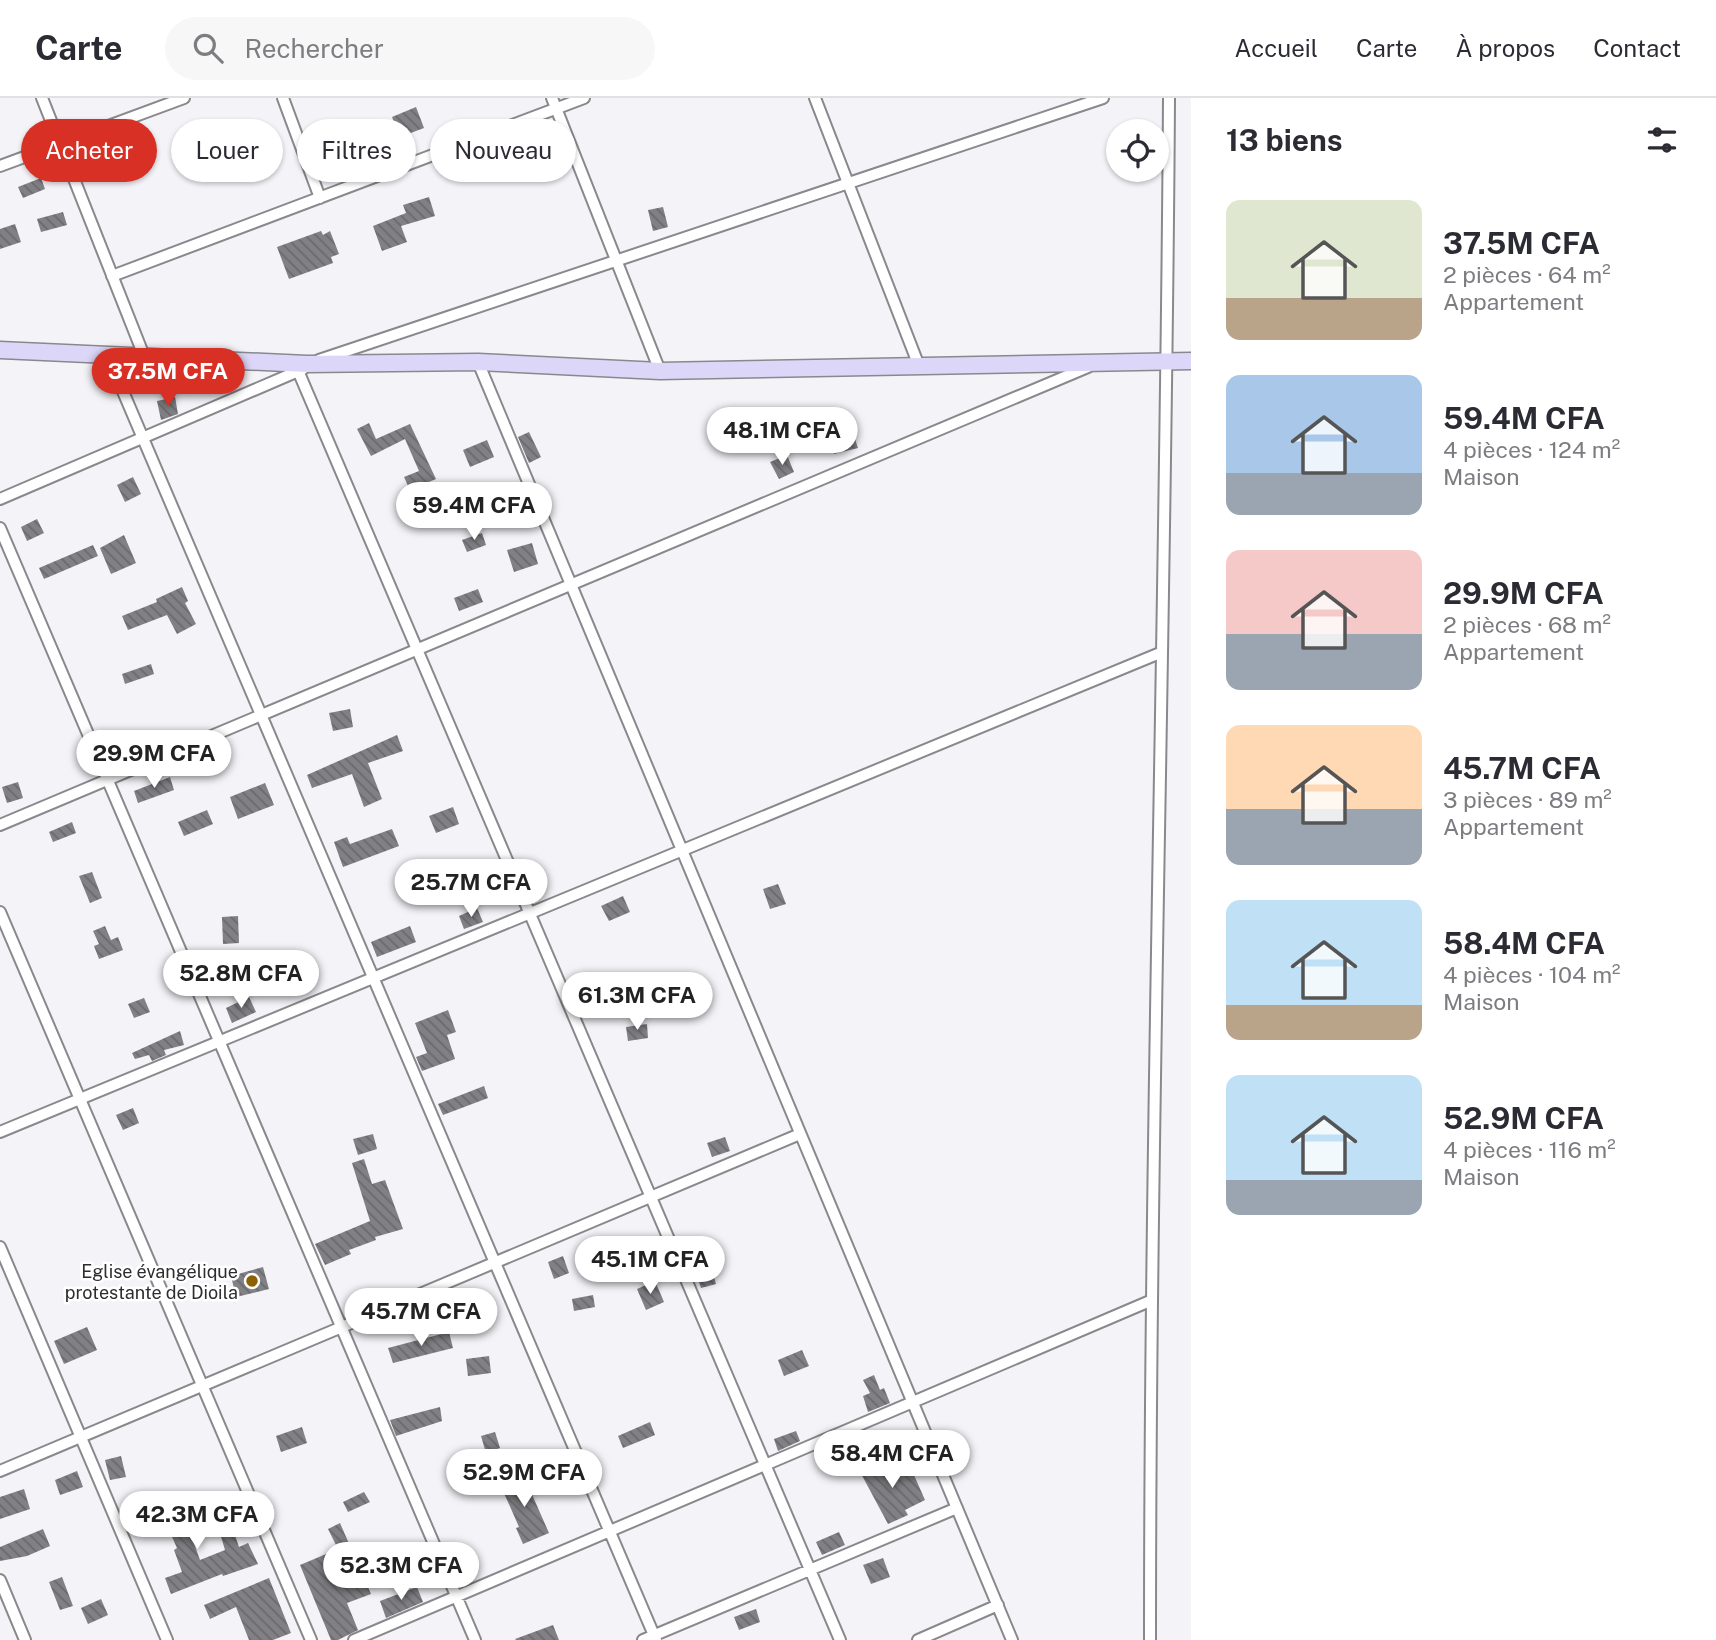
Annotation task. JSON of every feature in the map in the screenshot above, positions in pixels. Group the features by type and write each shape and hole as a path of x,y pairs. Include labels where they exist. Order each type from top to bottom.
{"street":[{"path":"42,98 50,119"},
{"path":"127,119 184,98"},
{"path":"283,98 320,198"},
{"path":"112,276 320,198 554,103 584,98"},
{"path":"815,98 919,366"},
{"path":"0,499 303,368 1103,98"},
{"path":"1150,1640 1150,1301 1167,361 1169,98"},
{"path":"554,103 660,371"},
{"path":"0,166 21,158"},
{"path":"75,182 144,356"},
{"path":"0,350 144,356 303,368 478,362 660,371 1191,361"},
{"path":"107,354 610,1532 651,1638 957,1508"},
{"path":"478,362 1012,1640"},
{"path":"0,825 1099,362"},
{"path":"303,368 417,649 840,1640"},
{"path":"0,528 475,1640"},
{"path":"0,1132 1160,653"},
{"path":"0,912 311,1640"},
{"path":"0,1471 800,1133"},
{"path":"0,1247 167,1640"},
{"path":"354,1640 1150,1301"},
{"path":"0,1580 26,1640"},
{"path":"918,1640 998,1605"}],"building":[{"path":"416,107 424,128 416,131 416,119 392,117"},
{"path":"31,182 42,182 45,189 23,198 18,187"},
{"path":"429,197 435,216 401,226 407,242 382,251 373,226 406,213 403,205"},
{"path":"663,207 668,227 653,231 648,210"},
{"path":"63,212 67,225 41,232 37,219"},
{"path":"15,224 21,242 0,249 0,229"},
{"path":"321,231 323,235 330,231 339,254 331,257 333,263 289,279 277,247"},
{"path":"175,397 178,414 161,420 157,401"},
{"path":"369,423 376,439 410,424 436,479 410,490 404,477 419,471 405,439 371,456 357,429"},
{"path":"529,432 541,457 529,463 518,437"},
{"path":"854,436 858,448 834,454 831,443"},
{"path":"487,440 494,457 470,467 463,450"},
{"path":"787,455 794,472 779,479 770,462"},
{"path":"133,477 141,494 125,502 117,485"},
{"path":"513,498 519,516 503,521 497,502"},
{"path":"37,519 44,533 27,541 21,527"},
{"path":"482,533 486,545 467,552 462,540"},
{"path":"124,535 136,563 111,574 100,548"},
{"path":"532,543 538,564 514,572 507,550"},
{"path":"93,545 98,556 44,579 39,568"},
{"path":"182,587 188,601 185,603 196,624 177,634 167,615 128,630 122,616 157,602 156,599"},
{"path":"478,589 483,602 459,611 454,598"},
{"path":"151,664 154,674 125,684 122,674"},
{"path":"350,709 353,727 333,731 329,713"},
{"path":"397,735 403,751 368,763 382,799 364,807 352,774 312,788 307,775"},
{"path":"170,777 174,790 138,803 134,791"},
{"path":"18,782 23,798 7,803 2,787"},
{"path":"265,783 274,805 238,819 230,797"},
{"path":"453,807 459,824 436,833 429,816"},
{"path":"207,810 213,824 184,836 178,822"},
{"path":"72,822 76,833 53,842 49,832"},
{"path":"392,829 399,846 343,867 334,842 347,837 350,844"},
{"path":"92,872 102,898 90,903 79,876"},
{"path":"778,884 786,904 770,909 763,889"},
{"path":"623,896 630,912 609,921 601,906"},
{"path":"477,908 483,922 464,929 459,916"},
{"path":"238,916 239,943 223,944 222,917"},
{"path":"105,926 111,940 118,937 123,950 99,959 94,946 99,944 93,931"},
{"path":"410,926 416,942 377,957 371,942"},
{"path":"249,997 256,1012 232,1023 226,1008"},
{"path":"144,998 150,1012 134,1018 128,1004"},
{"path":"448,1010 456,1032 447,1035 455,1059 422,1071 416,1057 427,1053 415,1023"},
{"path":"647,1024 648,1038 628,1041 626,1027"},
{"path":"180,1031 184,1045 164,1050 166,1055 152,1061 149,1055 135,1059 132,1053"},
{"path":"484,1086 488,1098 443,1115 438,1104"},
{"path":"133,1108 139,1123 123,1130 116,1115"},
{"path":"373,1134 377,1149 358,1155 353,1139"},
{"path":"725,1137 730,1151 712,1157 707,1143"},
{"path":"364,1159 372,1184 385,1180 403,1229 375,1237 376,1240 349,1250 351,1254 325,1265 315,1244 370,1221 352,1163"},
{"path":"563,1256 569,1273 554,1279 548,1262"},
{"path":"711,1265 716,1284 701,1288 695,1270"},
{"path":"263,1267 269,1289 236,1297 231,1276"},
{"path":"655,1281 664,1302 646,1310 637,1289"},
{"path":"593,1295 595,1307 574,1311 572,1299"},
{"path":"87,1327 97,1350 64,1364 54,1341"},
{"path":"449,1332 453,1348 393,1363 388,1348"},
{"path":"802,1350 809,1366 784,1376 778,1360"},
{"path":"489,1356 491,1373 468,1376 466,1359"},
{"path":"874,1375 880,1390 884,1388 890,1403 868,1412 863,1396 870,1393 863,1380"},
{"path":"440,1407 442,1421 396,1436 390,1420"},
{"path":"650,1422 655,1435 623,1448 618,1436"},
{"path":"302,1427 307,1443 281,1452 276,1436"},
{"path":"796,1431 800,1441 778,1451 774,1439"},
{"path":"495,1432 500,1448 486,1453 481,1436"},
{"path":"121,1456 126,1477 110,1480 105,1460"},
{"path":"878,1459 887,1480 910,1466 925,1500 905,1510 908,1515 888,1524 858,1468"},
{"path":"77,1471 83,1487 60,1495 55,1480"},
{"path":"523,1474 549,1533 523,1544 516,1528 519,1527 500,1484"},
{"path":"24,1489 30,1509 0,1519 0,1497"},
{"path":"364,1492 370,1502 348,1512 343,1502"},
{"path":"172,1503 179,1524 186,1521 200,1560 225,1550 219,1530 232,1526 239,1547 248,1543 258,1564 223,1576 222,1574 171,1594 165,1578 182,1572 174,1550 177,1548 165,1521 139,1529 134,1514"},
{"path":"340,1523 371,1594 347,1603 358,1630 338,1640 331,1640 300,1565 338,1549 328,1529"},
{"path":"43,1529 50,1546 27,1556 0,1561 0,1547"},
{"path":"839,1532 845,1545 822,1555 816,1542"},
{"path":"883,1558 890,1577 871,1584 863,1565"},
{"path":"62,1577 73,1606 60,1610 49,1582"},
{"path":"269,1578 291,1633 273,1640 249,1640 236,1607 210,1619 204,1605"},
{"path":"417,1587 423,1602 386,1618 380,1601"},
{"path":"101,1599 108,1615 88,1624 81,1608"},
{"path":"756,1609 760,1622 739,1630 734,1617"},
{"path":"553,1625 559,1640 515,1639"}],"place":[{"name":"Eglise évangélique protestante de Dioila","path":"252,1281"}]}
